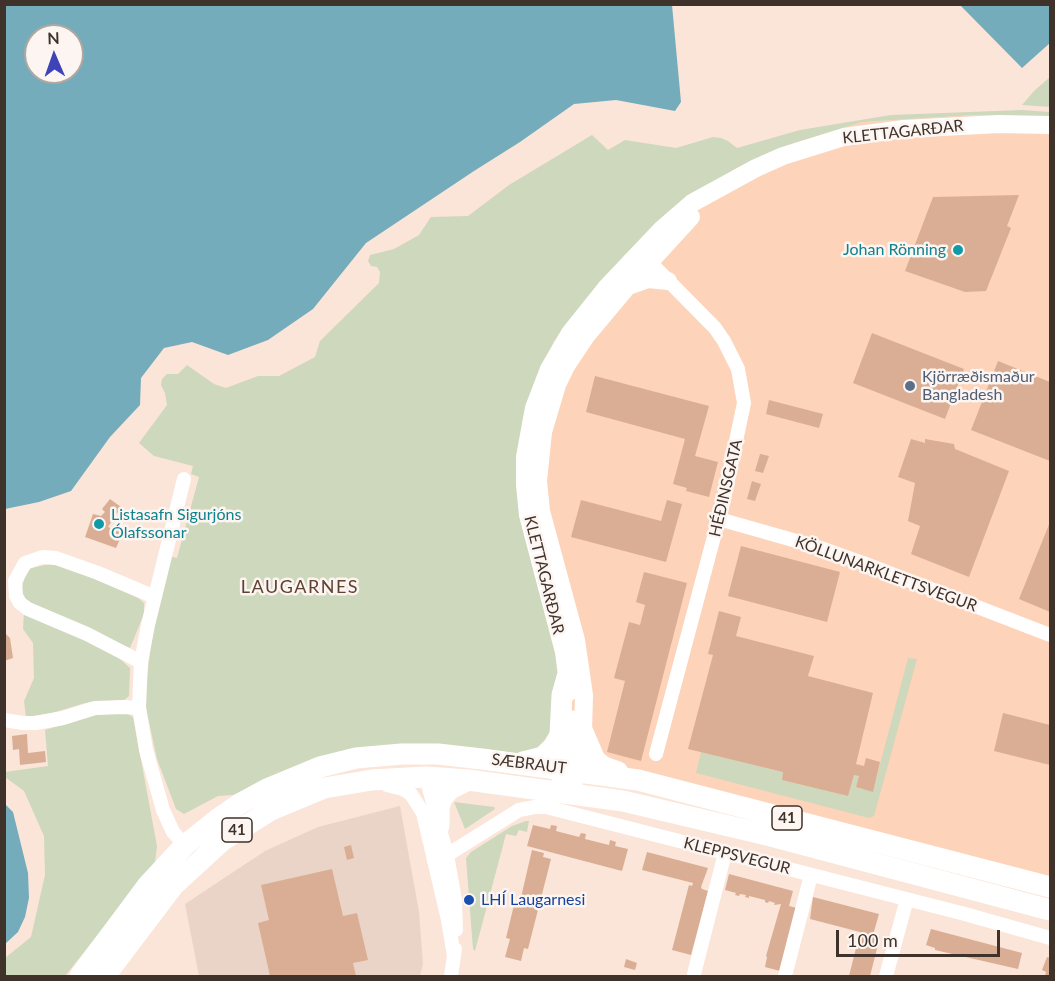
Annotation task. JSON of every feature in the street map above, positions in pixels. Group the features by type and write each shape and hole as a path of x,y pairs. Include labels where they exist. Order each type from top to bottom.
{"main road":[{"name":"KLETTAGARÐAR","path":"569,770 583,732 584,695 576,640 542,511 538,481 540,448 551,399 566,366 586,336 627,287 662,229 692,203 783,156 826,142 862,134 947,126 1050,125"},
{"name":"KLETTAGARÐAR","path":"565,793 569,770 570,726 567,677 564,652 528,515 524,471 527,439 537,395 558,352 587,311 645,257"},
{"path":"627,287 648,279 668,281"},
{"path":"521,763 543,757 560,735 562,695 567,677"},
{"path":"583,732 595,760 604,767 638,780"},
{"path":"406,754 419,765 426,777"},
{"name":"SÆBRAUT","path":"80,976 147,886 185,845 241,803 267,789 320,767 356,758 442,754 638,780 1050,887"},
{"name":"SÆBRAUT","path":"105,976 174,885 223,840 271,810 324,788 372,780 426,777 468,780 623,801 687,815 1050,910"},
{"path":"439,826 439,808 442,798 450,789 468,780"}],"street":[{"name":"HÉÐINSGATA","path":"645,257 715,328 732,355 742,385 744,403 719,519 656,754"},
{"path":"184,479 141,662 139,708 146,750 163,810 173,832 185,845"},
{"name":"KÖLLUNARKLETTSVEGUR","path":"719,519 821,548 1050,635"},
{"path":"141,662 87,634 28,609 20,603 16,596 15,581 25,563 42,557 56,558 155,597"},
{"path":"4,720 36,723 63,718 95,708 123,706 139,708"},
{"path":"426,777 439,826 440,858"},
{"path":"355,783 390,785 403,789 411,794 423,813 440,858 457,917 451,976"},
{"name":"KLEPPSVEGUR","path":"440,858 514,813 534,807 546,807 1050,938"},
{"path":"694,974 725,853"},
{"path":"785,976 811,875"},
{"path":"886,976 907,899"}],"shaded area":[{"path":"974,115 1050,117 1050,893 629,785 554,732 525,409 554,341 625,255 696,194 737,168 791,144 862,122"},
{"path":"400,806 419,912 423,964 420,976 199,976 185,904 265,851 318,827"}],"green space":[{"path":"1050,77 1050,107 1022,105 1034,91"},
{"path":"1022,110 1050,112 1050,117 974,115 862,122 791,144 737,168 696,194 625,255 554,341 525,409 559,668 554,732 529,756 407,748 233,795 218,796 184,814 176,809 157,759 144,699 153,630 169,556 177,558 199,477 191,474 193,466 154,456 139,443 167,405 161,385 162,379 167,374 178,374 187,365 214,384 226,388 258,376 279,376 315,357 320,341 379,283 380,272 368,261 370,255 394,249 419,235 431,217 468,216 509,185 592,135 608,150 625,140 676,148 713,137 728,141 737,148 800,130 891,115"},
{"path":"50,564 70,568 138,598 144,603 144,614 130,648 23,600 21,590 26,574 31,568"},
{"path":"24,613 71,631 118,657 130,668 129,696 124,700 85,703 52,713 26,717 24,701 34,678 33,643 23,629"},
{"path":"908,658 917,659 874,816 869,818 696,773 701,752 783,772 782,780 848,796 854,775 859,776 856,787 873,791"},
{"path":"126,713 133,717 157,846 155,862 65,976 5,976 5,958 31,937 45,875 44,836 24,791 5,777 5,772 48,766 45,730 94,715"},
{"path":"454,802 494,807 495,809 465,829"},
{"path":"529,821 527,832 519,830 516,836 506,834 475,951 466,858 471,852 512,826"}],"water":[{"path":"5,4 672,5 681,102 675,111 616,100 574,104 366,243 313,309 268,340 228,355 192,342 164,348 141,378 140,405 110,437 71,491 39,502 5,509"},
{"path":"960,5 1050,5 1050,43 1022,68"},
{"path":"4,803 13,812 28,873 29,898 25,917 18,932 5,944"}],"building":[{"name":"Johan Rönning","path":"1019,195 1007,226 1011,228 986,291 965,292 905,271 933,197"},
{"path":"872,333 964,369 945,419 853,383"},
{"path":"998,361 1050,382 1050,461 971,430"},
{"path":"595,376 709,406 695,456 718,462 709,497 686,491 687,488 673,484 685,439 586,412"},
{"path":"769,400 823,414 819,428 766,414"},
{"path":"911,439 925,443 925,439 954,444 955,449 1009,471 969,577 911,554 920,526 908,521 915,483 898,477"},
{"path":"760,454 769,456 763,473 755,471"},
{"path":"752,481 761,484 755,501 747,499"},
{"name":"Listasafn Sigurjóns Ólafssonar","path":"110,499 121,507 108,527 129,535 120,539 116,548 85,537 93,514 101,516 105,512 102,509"},
{"path":"581,500 661,521 667,500 682,504 666,562 571,537"},
{"path":"1050,522 1050,612 1019,599"},
{"path":"741,546 840,572 827,622 728,596"},
{"path":"644,572 687,583 641,761 607,752 625,681 614,678 629,622 640,625 645,605 636,602"},
{"path":"719,611 741,617 736,636 814,656 808,676 873,693 856,764 864,766 866,758 880,762 873,792 856,787 859,776 854,775 848,796 782,780 783,772 688,749 713,655 708,654"},
{"path":"4,632 10,638 13,658 4,661"},
{"path":"1003,713 1050,725 1050,765 994,751"},
{"path":"27,734 28,753 45,751 46,762 20,765 19,749 13,750 12,736"},
{"path":"533,825 550,829 551,825 557,826 556,831 579,837 581,833 586,834 585,839 609,845 610,840 616,842 615,846 628,849 622,871 527,846"},
{"path":"351,845 354,858 347,860 344,847"},
{"path":"532,850 544,853 543,857 551,859 528,949 524,948 521,961 505,957 510,939 506,938 514,905 519,906"},
{"path":"647,852 708,868 701,887 708,891 691,955 672,950 689,885 692,886 693,883 642,870"},
{"path":"332,869 343,916 357,913 368,960 353,963 356,976 270,976 258,923 269,920 261,885"},
{"path":"729,874 793,891 789,906 797,908 780,971 765,967 781,904 774,905 775,903 769,901 768,903 765,900 745,897 746,895 735,895 736,893 725,890"},
{"path":"813,897 879,914 873,935 880,937 870,976 849,976 860,932 810,919"},
{"path":"931,929 1022,953 1018,969 935,950 926,945"},
{"path":"1047,957 1050,958 1050,976 1045,976 1046,972 1042,970"},
{"path":"626,959 637,963 635,970 624,967"}],"place":[{"name":"Johan Rönning","path":"958,250"},
{"name":"Kjörræðismaður Bangladesh","path":"910,386"},
{"name":"Listasafn Sigurjóns Ólafssonar","path":"99,524"},
{"name":"LHÍ Laugarnesi","path":"469,900"}],"district":[{"name":"LAUGARNES","path":"300,587"}]}
